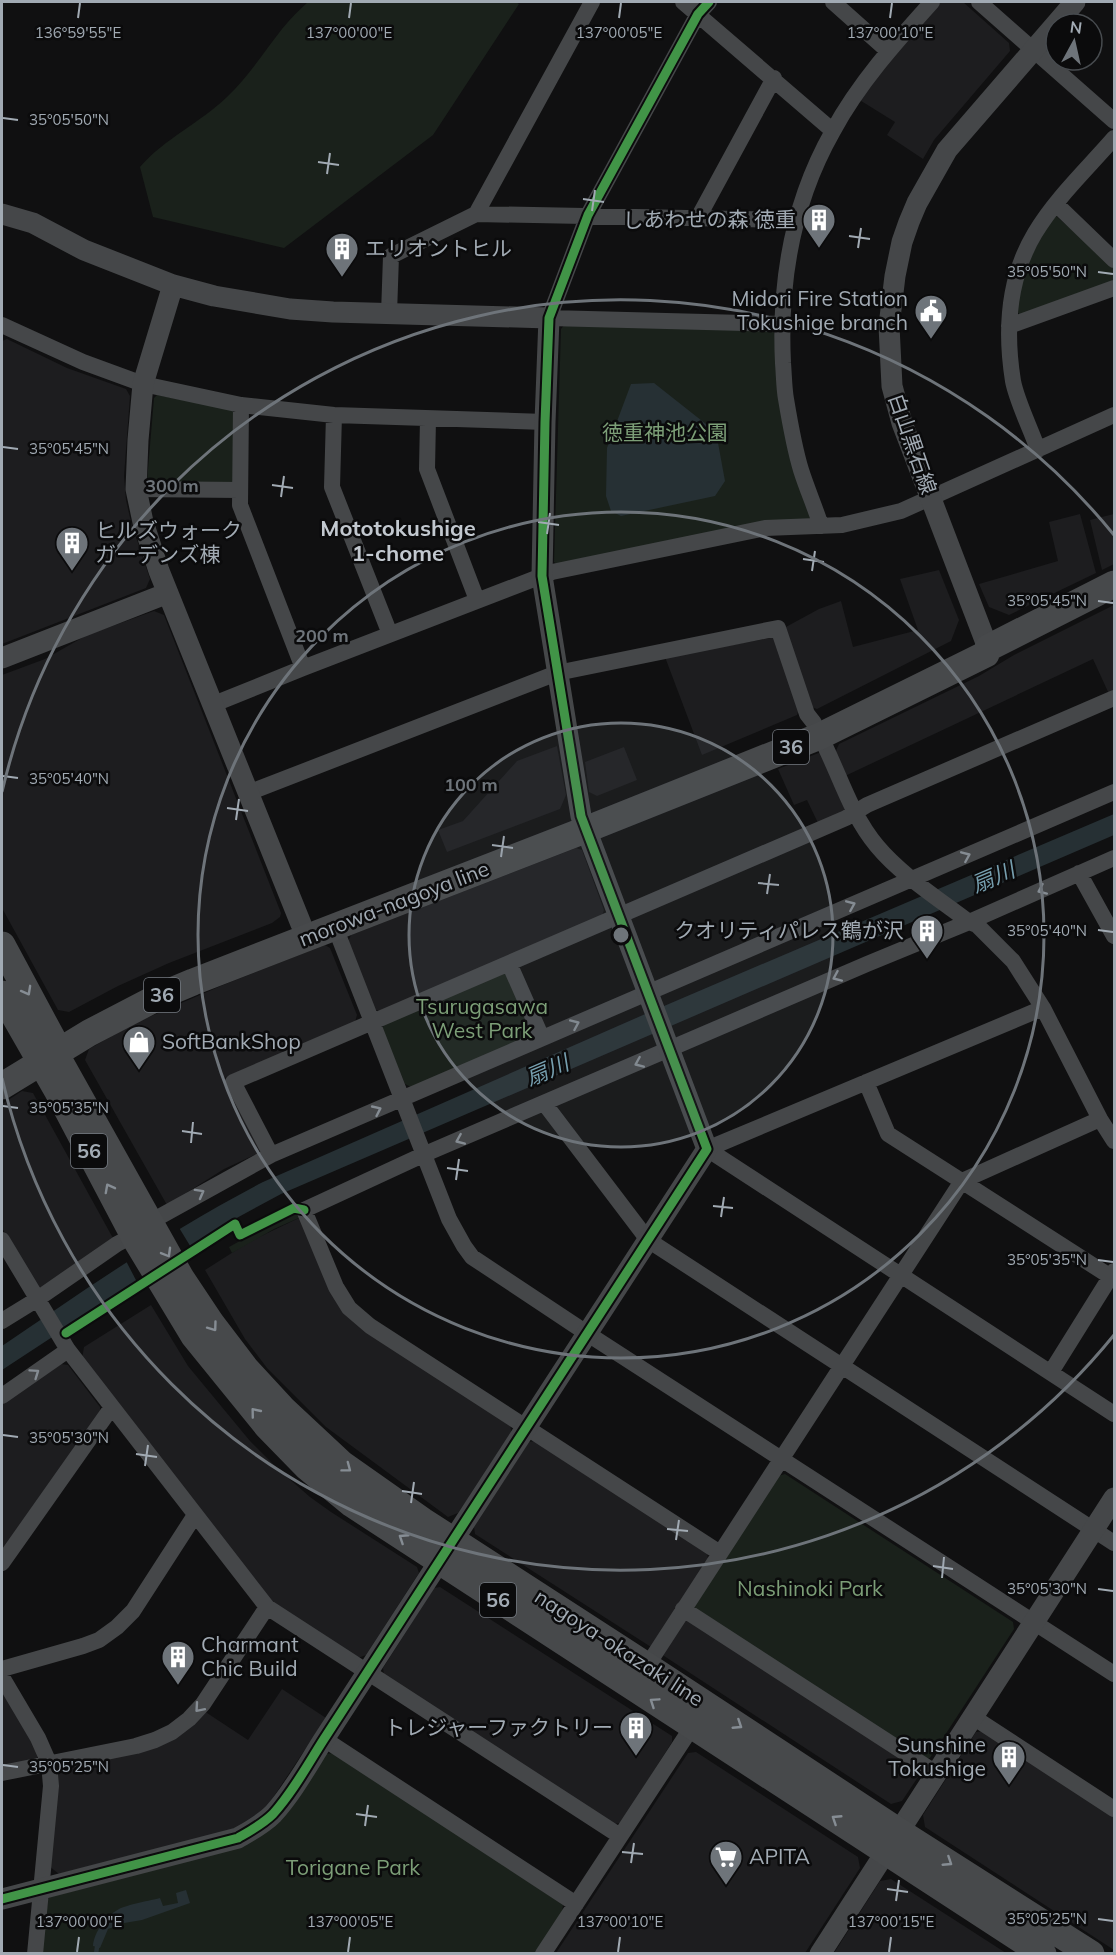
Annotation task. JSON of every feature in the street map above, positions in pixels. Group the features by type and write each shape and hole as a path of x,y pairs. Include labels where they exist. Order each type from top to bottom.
{"main road":[{"name":"morowa-nagoya line","path":"2,1069 89,1033 162,995 335,927 583,823 817,729 979,644 988,648 1114,584"},
{"name":"morowa-nagoya line","path":"2,1086 45,1051 130,996 386,890 583,823"},
{"name":"nagoya-okazaki line","path":"2,945 45,1051 57,1090 173,1283 282,1408 342,1464 445,1551 692,1727 1091,1953"},
{"name":"nagoya-okazaki line","path":"2,994 45,1051"},
{"name":"nagoya-okazaki line","path":"445,1551 647,1666 892,1841 1035,1951"}],"street":[{"path":"476,214 592,2"},
{"path":"683,2 833,131"},
{"path":"709,2 698,14 588,215 549,318 542,576 583,823 707,1149 1114,1414"},
{"path":"833,2 888,51"},
{"path":"821,526 801,471 785,396 782,298 796,220 812,175 833,131 888,51 932,2"},
{"path":"980,2 1114,121"},
{"name":"白山黒石線","path":"988,648 902,423 892,386 889,326 895,276 902,242 917,203 947,150 1076,2"},
{"path":"698,218 774,78"},
{"path":"1038,450 1014,383 1009,326 1014,284 1035,234 1056,204 1114,138"},
{"path":"1056,204 1114,260"},
{"path":"2,214 33,223 84,250 173,285 214,296 290,309 389,314 782,324"},
{"path":"389,314 391,256 476,214 796,220"},
{"path":"173,285 143,384 136,489 143,522 168,593 301,924"},
{"path":"1009,326 1114,288"},
{"path":"2,325 73,358 143,384 241,405 334,415 545,422"},
{"path":"241,405 240,505 303,668"},
{"path":"334,415 332,487 390,634"},
{"path":"214,704 559,570 765,528 843,525 901,511 1114,415"},
{"path":"428,419 427,469 477,600"},
{"path":"136,489 240,490"},
{"path":"2,658 168,593"},
{"path":"248,793 557,673 778,628 808,718 817,729 855,812 876,845 899,869 969,922 977,924 1013,961 1043,1008 1100,1119 1114,1141"},
{"path":"271,1155 233,1082 846,818 1040,729 1114,698"},
{"path":"2,1321 40,1306 117,1244 271,1155 542,1038 650,1000 912,878 1114,792"},
{"path":"720,1553 370,1326 349,1308 336,1287 304,1210 425,1154 544,1103 666,1042 867,964 1114,858"},
{"path":"1079,873 1114,936"},
{"path":"335,927 449,1219 472,1257 1114,1674"},
{"path":"509,963 542,1038"},
{"path":"2,1899 238,1838 272,1815 285,1800 707,1149 1043,1008"},
{"path":"866,1082 888,1134 1113,1274 1051,1372"},
{"path":"544,1103 648,1240 1114,1543"},
{"path":"647,1666 962,1181 1100,1119"},
{"path":"2,1240 68,1350 267,1607 620,1836"},
{"path":"2,1396 68,1350"},
{"path":"2,1563 112,1407"},
{"path":"819,1953 1114,1498"},
{"path":"2,1669 84,1646 99,1640 117,1627 133,1611 195,1515"},
{"path":"2,1773 136,1746 172,1732 203,1704 267,1607"},
{"path":"683,1609 936,1773"},
{"path":"2,1677 38,1738 49,1763 51,1786 35,1953"},
{"path":"973,1717 1114,1809"},
{"path":"543,1953 692,1727"},
{"path":"324,1740 576,1904"}],"shaded area":[{"path":"939,2 963,2 1009,43 1010,51 934,140 923,159 887,135 895,122 858,99"},
{"path":"7,339 67,368 126,389 130,396 124,476 126,500 150,579 146,588 2,644 2,341"},
{"path":"1080,514 1096,573 1009,615 989,607 979,584 1058,561 1049,522"},
{"path":"1114,514 1114,564 1102,570 1090,520"},
{"path":"939,570 959,620 951,641 817,709 809,706 784,628 819,609 841,601 853,647 918,630 900,579"},
{"path":"1114,605 1114,692 1109,694 1093,659 845,776 835,753 839,744 979,676 1014,655"},
{"path":"154,611 164,615 281,913 280,917 272,923 169,963 69,1012 58,1010 2,908 2,675 45,659 87,635"},
{"path":"776,637 799,709 797,715 702,755 665,657"},
{"path":"557,746 566,795 560,809 447,852 438,830 463,821 517,761"},
{"path":"624,747 637,780 597,796 589,792 585,762"},
{"path":"821,752 846,806 844,812 818,823 807,800 794,805 778,769"},
{"path":"576,848 582,850 604,910 602,916 382,1012 373,1009 348,942 351,935"},
{"path":"325,945 330,948 357,1015 355,1022 224,1078 261,1147 259,1153 224,1169 167,1205 85,1060 89,1049 133,1024 223,985"},
{"path":"22,1091 33,1093 114,1240 44,1288 35,1286 2,1228 2,1104"},
{"path":"301,1217 332,1290 510,1424 512,1436 458,1513 448,1517 326,1427 267,1368 245,1339 205,1270 249,1242"},
{"path":"151,1305 188,1366 250,1441 279,1470 331,1512 417,1567 419,1573 366,1655 358,1658 271,1602 82,1359 84,1347"},
{"path":"61,1364 68,1365 100,1407 100,1413 2,1553 2,1404"},
{"path":"535,1441 707,1552 708,1559 651,1647 475,1534 474,1527 529,1442"},
{"path":"440,1587 672,1736 672,1742 621,1823 614,1824 384,1675 383,1668 434,1588"},
{"path":"690,1618 919,1768 920,1774 902,1801 891,1804 661,1654 684,1620"},
{"path":"2,1688 39,1754 35,1761 2,1768"},
{"path":"282,1689 326,1718 266,1808 243,1825 231,1830 59,1874 49,1866 55,1776 59,1767 131,1753 204,1711 248,1740"},
{"path":"984,1731 1114,1816 1114,1950 925,1827 923,1815 976,1732"},
{"name":"APITA","path":"696,1752 858,1857 860,1868 805,1953 556,1953 688,1753"},
{"path":"891,1879 1006,1953 834,1953 880,1881"}],"green space":[{"path":"308,2 516,2 519,4 433,135 284,248 153,217 140,167 160,148 227,97 249,73 285,25"},
{"path":"1055,215 1114,267 1114,282 1023,316 1015,311 1021,285 1035,249"},
{"name":"徳重神池公園","path":"566,323 772,329 776,335 810,518 807,521 558,565 554,562 561,329"},
{"path":"157,395 233,410 234,480 229,485 147,481 154,398"},
{"name":"Tsurugasawa West Park","path":"503,972 509,975 533,1030 531,1037 411,1087 405,1084 382,1029 385,1023"},
{"path":"299,1212 301,1217 274,1229 232,1253 229,1247 272,1223"},
{"name":"Nashinoki Park","path":"785,1474 1013,1622 1014,1629 930,1758 923,1760 694,1612 693,1605 778,1476"},
{"name":"Torigane Park","path":"334,1753 563,1905 562,1913 535,1953 42,1954 50,1897 238,1848 326,1754"}],"water":[{"path":"654,383 716,432 725,481 715,496 621,516 611,511 606,496 607,448 631,384"},
{"name":"扇川","path":"1114,814 1114,835 281,1194 220,1227 2,1370 2,1346 98,1281 196,1219 263,1182 643,1015"},
{"path":"186,1890 190,1903 108,1929 100,1948 93,1946 102,1925 119,1909 160,1898 163,1906 178,1903 176,1893"}],"pier":[{"path":"178,1226 192,1249 138,1284 126,1261"}],"waterway":[{"path":"96,1954 97,1947"}],"cycle path":[{"path":"2,1899 238,1838 273,1814 300,1778 707,1149 581,816 542,576 549,318 588,215 698,14 709,2"},
{"path":"66,1333 235,1224 240,1235 294,1208 304,1210"}],"place":[{"name":"しあわせの森 徳重","path":"819,249"},
{"name":"エリオントヒル","path":"342,278"},
{"name":"Midori Fire Station Tokushige branch","path":"931,340"},
{"name":"ヒルズウォーク ガーデンズ棟","path":"72,572"},
{"name":"クオリティパレス鶴が沢","path":"927,960"},
{"name":"SoftBankShop","path":"139,1071"},
{"name":"Charmant Chic Build","path":"178,1686"},
{"name":"トレジャーファクトリー","path":"636,1757"},
{"name":"Sunshine Tokushige","path":"1009,1786"},
{"name":"APITA","path":"726,1886"}],"district":[{"name":"Mototokushige 1-chome","path":"398,540"}]}
